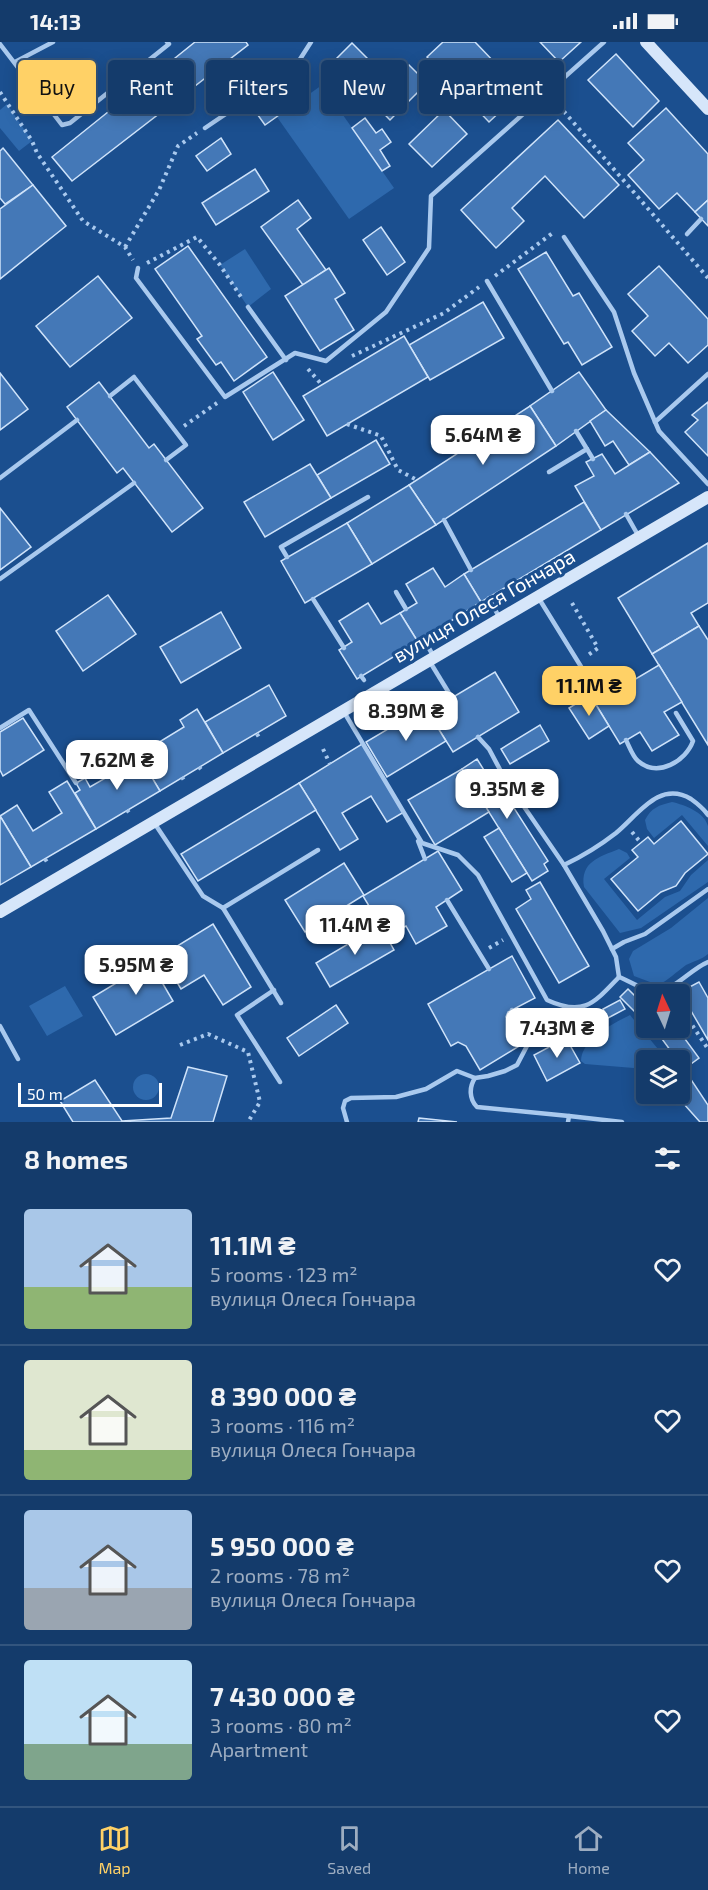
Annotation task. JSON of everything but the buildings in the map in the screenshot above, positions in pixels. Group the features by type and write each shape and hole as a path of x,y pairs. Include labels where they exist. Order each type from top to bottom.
{"street":[{"path":"651,44 708,109"},
{"name":"вулиця Олеся Гончара","path":"0,912 639,537 706,501"}],"lane":[{"path":"15,62 52,42"},
{"path":"0,44 62,124 70,123 79,116 169,44 167,42"},
{"path":"205,128 295,67 311,42"},
{"path":"564,77 604,42"},
{"path":"138,268 136,279 225,397 296,354 326,361 386,312 429,248 431,196 522,114"},
{"path":"687,234 701,219"},
{"path":"564,237 614,312 634,373 659,431 708,484"},
{"path":"487,281 552,391"},
{"path":"248,307 286,360"},
{"path":"656,422 708,374"},
{"path":"110,396 134,377 186,445 166,459"},
{"path":"0,478 77,420"},
{"path":"576,431 593,459"},
{"path":"549,472 587,449"},
{"path":"0,579 134,483"},
{"path":"287,557 281,547 368,497"},
{"path":"626,514 639,537"},
{"path":"444,520 471,570"},
{"path":"396,592 406,609"},
{"path":"538,596 601,699"},
{"path":"489,598 501,619"},
{"path":"313,599 344,648"},
{"path":"423,638 452,698"},
{"path":"0,728 29,710 76,783"},
{"path":"343,710 422,843 458,855 478,875 547,1000 564,1008 579,1008 592,1003 619,977"},
{"path":"626,740 637,761 650,767 663,768 678,762 690,751 693,741 676,713"},
{"path":"478,737 489,749 505,779 564,864 616,957 619,977"},
{"path":"564,864 594,850 658,796 673,793 684,795 702,807 708,815"},
{"path":"154,822 202,896 223,908 281,1003"},
{"path":"416,833 425,859"},
{"path":"223,908 318,850"},
{"path":"612,950 652,930 708,889"},
{"path":"447,900 489,969"},
{"path":"619,977 643,989 659,992 674,986 684,975 708,962"},
{"path":"274,990 237,1016 280,1082"},
{"path":"347,1122 343,1108 345,1101 351,1098 396,1098 426,1089 457,1071 475,1078 505,1071 517,1065 528,1044 524,1030 512,1010"},
{"path":"0,1026 18,1059"},
{"path":"475,1078 470,1090 477,1107 568,1119 622,1122"}],"path":[{"path":"0,92 32,141 37,153 83,221 125,247 138,268 197,237 220,265 248,307"},
{"path":"564,112 708,278"},
{"path":"125,247 159,190 178,146 205,128"},
{"path":"343,360 444,313 555,231 564,237"},
{"path":"296,354 322,385"},
{"path":"313,374 323,370"},
{"path":"176,432 225,397"},
{"path":"347,424 381,436 398,470 417,480"},
{"path":"572,603 597,648 578,662"},
{"path":"257,734 261,740"},
{"path":"323,748 330,764"},
{"path":"199,767 203,772"},
{"path":"182,777 185,782"},
{"path":"480,953 512,935"},
{"path":"690,1022 708,1049"},
{"path":"180,1045 208,1034 248,1052 260,1102 248,1122"}],"shaded area":[{"path":"321,86 321,114 342,114 394,188 349,219 277,117 281,114 309,114 309,94"},
{"path":"7,104 32,141 19,151 0,128 0,110"},
{"path":"245,249 271,289 248,307 220,265"},
{"path":"672,802 688,807 703,817 708,826 708,846 682,815 654,838 647,829 645,820 656,808"},
{"path":"619,849 627,853 630,858 604,879 637,920 665,897 680,891 691,875 708,860 708,882 641,928 620,933 584,887 585,872 588,866"},
{"path":"708,898 708,954 686,965 660,984 634,976 629,959 633,951 671,928"},
{"path":"65,986 83,1016 47,1036 29,1006"},
{"path":"630,1015 636,1022 636,1038 649,1038 659,1050 636,1050 636,1068 585,1064 581,1061 587,1045 607,1027"},
{"path":"146,1074 155,1078 159,1087 155,1096 146,1100 137,1096 133,1087 137,1078"}]}
